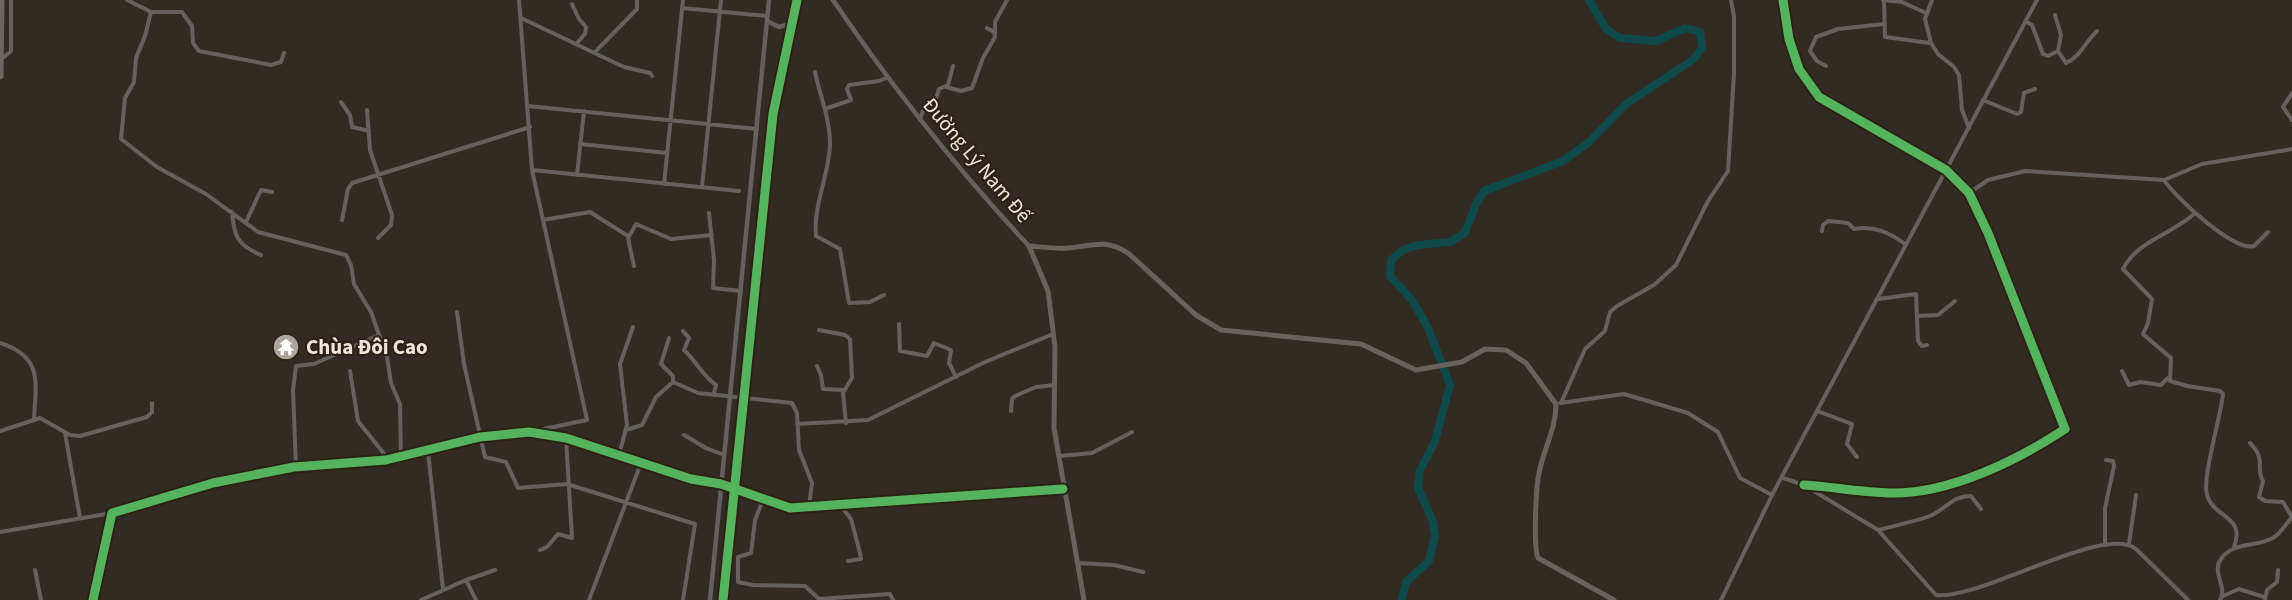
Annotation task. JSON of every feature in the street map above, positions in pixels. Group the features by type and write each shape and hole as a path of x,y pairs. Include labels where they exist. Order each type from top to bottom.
{"highway":[{"path":"0,76 1,0"}],"main road":[{"name":"Đường Lý Nam Đế","path":"1029,246 1068,248 1104,243 1115,245 1128,253 1196,315 1221,330 1361,344 1411,369 1431,369 1459,363 1485,350 1506,350 1526,363 1558,403"},
{"path":"1029,246 1046,285 1054,334 1054,428 1084,600"},
{"path":"1558,403 1554,429 1539,473 1536,553 1541,562 1614,600"}],"street":[{"path":"4,57 11,51 11,0"},
{"path":"127,0 151,12 182,12 192,26 193,43 199,51 271,65 281,62 284,53"},
{"path":"0,532 112,513 213,483 296,467 389,460 428,452 446,444 480,437 529,432 587,420 532,170 519,0"},
{"path":"595,52 637,9 637,0"},
{"path":"664,184 683,0"},
{"path":"702,187 721,0"},
{"path":"710,600 769,0"},
{"path":"723,600 732,488 773,114 794,23 797,0"},
{"name":"Đường Lý Nam Đế","path":"833,0 886,78 980,192 1029,246"},
{"path":"920,119 923,111 935,102 939,90 946,87 961,91 972,88 982,58 995,34 995,22 1007,0"},
{"path":"1558,403 1585,349 1605,331 1610,312 1654,285 1676,265 1708,201 1728,171 1734,74 1734,16 1731,0"},
{"path":"1782,478 1804,485 1892,493 1944,486 2030,452 2065,429 1988,233 1969,192 1946,170 1819,97 1799,69 1789,39 1783,0"},
{"path":"1926,13 1902,2 1883,0 1884,36 1931,43"},
{"path":"1932,0 1926,13 1931,43 1938,54 1954,67 1959,75 1962,110 1969,128"},
{"path":"1721,600 1772,495 2037,0"},
{"path":"572,4 579,19 586,27 585,34 577,43"},
{"path":"682,8 767,18 779,27 794,23"},
{"path":"151,12 146,36 136,58 134,82 125,98 120,138 159,168 232,212 265,236 307,243 346,255 351,265 354,284 371,312 387,357 391,383 400,404 400,458"},
{"path":"2055,15 2061,36 2058,51 2063,62 2070,62 2097,31"},
{"path":"520,18 624,67 650,73 652,76"},
{"path":"2025,21 2032,25 2043,54 2048,56 2058,51"},
{"path":"1826,66 1817,61 1810,51 1816,37 1838,29 1884,24"},
{"path":"987,28 995,34"},
{"path":"946,87 953,66"},
{"path":"815,72 825,109 830,146 822,197 815,215 816,236 840,249 849,303 870,302 884,295"},
{"path":"825,109 851,100 847,89 849,85 886,78"},
{"path":"1983,100 2017,114 2022,110 2024,93 2035,89"},
{"path":"2292,93 2283,107 2292,120"},
{"path":"340,102 350,115 352,127 369,131"},
{"path":"528,106 757,129"},
{"path":"367,110 370,150 391,209 392,221 389,228 378,238"},
{"path":"577,175 584,111"},
{"path":"342,220 349,186 530,127"},
{"path":"580,144 667,153"},
{"path":"1969,192 1988,180 2025,171 2164,180 2202,164 2292,149"},
{"path":"532,170 739,191"},
{"path":"2164,180 2172,193 2194,214 2247,247 2254,246 2268,232"},
{"path":"246,222 261,190 272,192"},
{"path":"751,192 764,193"},
{"path":"232,212 232,226 243,246 261,255"},
{"path":"543,220 590,212 628,236"},
{"path":"709,213 712,235 713,288 742,291"},
{"path":"2122,371 2129,385 2142,382 2160,385 2168,378 2171,358 2142,334 2148,323 2152,299 2123,269 2139,249 2162,234 2178,228 2194,214"},
{"path":"1822,231 1827,221 1845,222 1854,230 1870,228 1892,234 1905,244"},
{"path":"634,266 628,236 636,224 671,239 712,235"},
{"path":"1878,299 1916,294 1918,341 1922,346 1927,345"},
{"path":"1918,316 1938,315 1955,301"},
{"path":"457,312 464,364 484,457 506,462 518,488 567,484 695,524 684,600"},
{"path":"899,324 900,351 927,356 934,343 938,343 951,350 948,363 956,377"},
{"path":"620,455 626,430 620,364 633,327"},
{"path":"819,330 850,338 852,378 844,390 846,423"},
{"path":"683,331 689,338 684,350 696,362 704,376 716,385 714,393"},
{"path":"796,424 846,423 872,418 1007,351 1054,334"},
{"path":"296,467 293,390 296,366 314,364 379,335"},
{"path":"626,430 642,426 656,398 673,382 673,376 661,364 669,338"},
{"path":"0,343 21,351 35,373 34,419"},
{"path":"817,366 822,375 823,389 844,390"},
{"path":"350,371 358,421 389,460"},
{"path":"2168,378 2182,385 2220,390 2223,394 2207,492 2216,509 2225,514 2236,528 2238,536 2234,548"},
{"path":"673,382 698,393 792,403 797,413 799,450 812,483 809,506"},
{"path":"1011,411 1012,399 1015,396 1036,387 1054,385"},
{"path":"1558,403 1624,394 1688,413 1718,432 1735,472 1740,478 1772,495"},
{"path":"0,431 34,419 46,420 65,433 80,436 117,428 150,415 152,403"},
{"path":"1817,411 1852,424 1847,444 1857,457"},
{"path":"529,432 566,438 691,479 721,484 790,508 1018,495 1063,489"},
{"path":"1058,456 1092,453 1132,432"},
{"path":"65,433 80,518"},
{"path":"684,435 706,448 724,454"},
{"path":"540,550 547,547 558,534 572,538 566,438"},
{"path":"2250,443 2258,451 2262,461 2260,476 2263,481 2259,497 2264,501 2282,501 2292,517 2270,539 2234,548 2221,558 2218,565 2221,598 2239,589 2264,598 2277,582 2278,570"},
{"path":"428,452 443,589"},
{"path":"2105,544 2105,508 2114,466 2113,460 2106,460"},
{"path":"590,600 641,463"},
{"path":"1804,485 1878,530 1939,600"},
{"path":"2129,544 2136,495"},
{"path":"1878,530 1933,514 1952,500 1966,496 1971,496 1981,509"},
{"path":"763,500 755,520 751,553 738,557 738,582 753,585 805,586 819,599 890,594 893,600"},
{"path":"839,504 851,519 861,559 848,561"},
{"path":"93,600 112,513"},
{"path":"1936,595 1959,597 2105,544 2129,544 2188,600"},
{"path":"1077,563 1114,565 1143,572"},
{"path":"35,570 41,600"},
{"path":"421,600 443,589 495,570"},
{"path":"466,580 476,600"}],"waterway":[{"path":"1402,600 1406,582 1429,561 1435,535 1432,519 1418,488 1420,470 1435,441 1450,385 1428,328 1412,300 1390,276 1391,260 1403,250 1418,245 1450,242 1465,233 1476,204 1484,191 1563,161 1589,142 1626,104 1694,59 1702,48 1700,32 1685,28 1656,41 1620,38 1606,29 1589,0"}],"cycle path":[{"path":"723,600 773,114 797,0"},
{"path":"1783,0 1789,39 1799,69 1819,97 1946,170 1969,193 1988,233 2065,429 2005,463 1936,488 1891,493 1804,485"},
{"path":"93,600 112,513 213,483 294,467 386,460 480,437 529,432 566,438 691,479 721,484 790,508 1063,489"}],"place":[{"name":"Chùa Đôi Cao","path":"286,347"}]}
